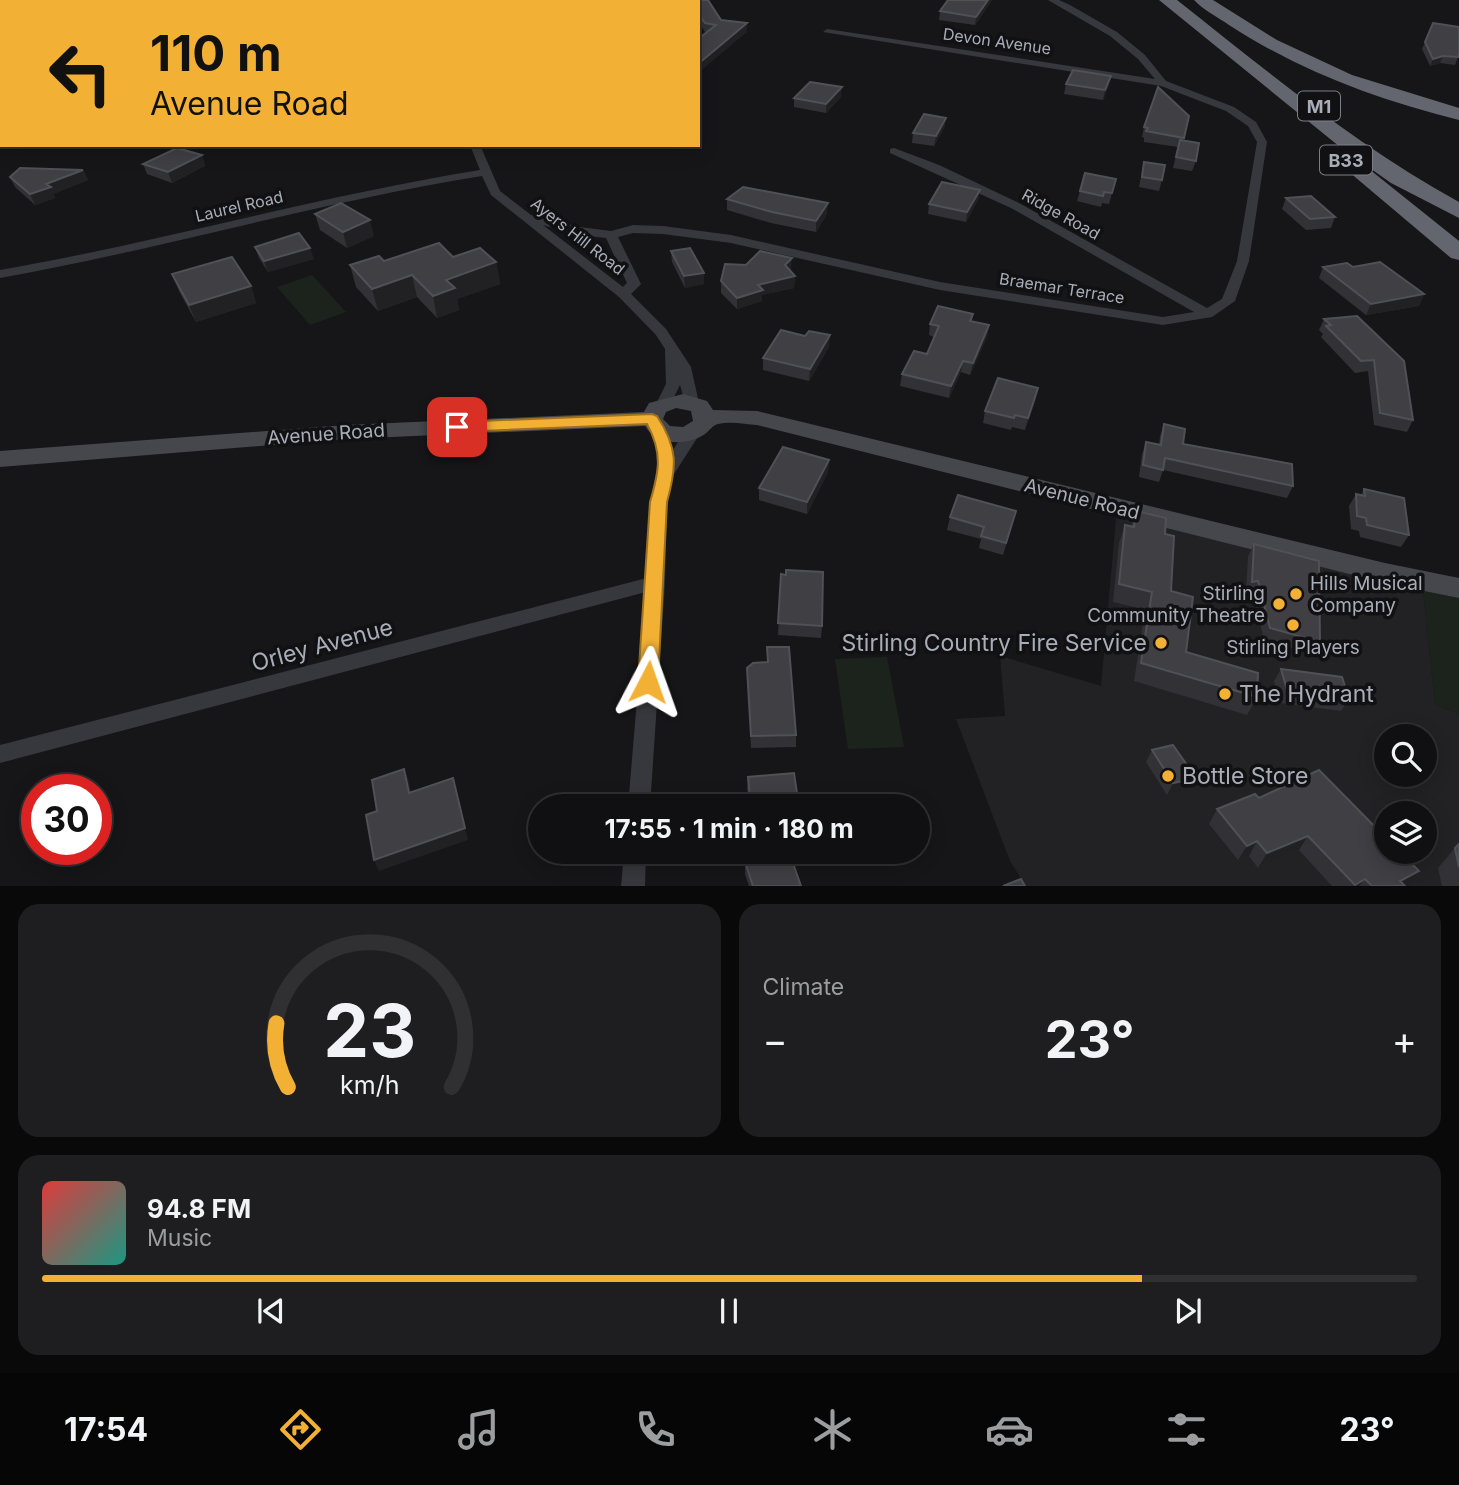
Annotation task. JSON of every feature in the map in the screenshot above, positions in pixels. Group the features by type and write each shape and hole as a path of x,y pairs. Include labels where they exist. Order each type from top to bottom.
{"highway":[{"name":"M1","path":"1167,0 1347,143 1399,178 1459,211"},
{"name":"M1","path":"1192,0 1320,106 1411,168 1459,195"},
{"path":"1202,0 1279,48 1336,75 1383,93 1459,114"},
{"name":"B33","path":"1240,58 1310,130 1459,253"}],"street":[{"path":"1052,0 1097,22 1144,61 1163,83 1230,109 1252,124 1262,142 1243,261 1228,301 1207,314"},
{"name":"Devon Avenue","path":"827,32 1163,83"},
{"name":"Ayers Hill Road","path":"476,147 495,193 624,294 661,332 684,367 697,417"},
{"name":"Ridge Road","path":"894,151 948,171 1056,228 1207,314"},
{"name":"Laurel Road","path":"0,274 62,263 399,187 486,172"},
{"name":"Braemar Terrace","path":"524,215 579,231 611,235 633,229 663,230 731,239 940,286 1163,321 1207,314"},
{"path":"611,235 634,284 624,294"},
{"path":"666,474 665,443 658,418 673,384 672,347"},
{"path":"658,418 672,401 697,417"},
{"name":"Avenue Road","path":"697,417 738,415 757,418 1459,589"},
{"path":"658,418 676,435 697,417"},
{"path":"640,794 656,583 659,502 666,474 697,417"},
{"name":"Avenue Road","path":"0,459 346,432 658,418"},
{"name":"Orley Avenue","path":"0,754 656,583"},
{"path":"633,886 634,864"}],"shaded area":[{"path":"312,275 346,312 310,325 277,287"},
{"path":"1117,507 1422,581 1435,704 1459,714 1459,886 1026,886 1010,861 956,719 1005,716 1000,656 1101,686"},
{"path":"1422,581 1459,596 1459,714 1435,704"},
{"path":"887,657 904,747 848,749 835,659"}],"building":[{"path":"700,0 708,0 721,20 747,23 700,62 700,37 716,25 705,23 700,16"},
{"path":"948,0 988,0 976,17 940,11"},
{"path":"1433,23 1459,27 1458,57 1443,56 1433,59 1425,42"},
{"path":"1073,70 1111,76 1105,90 1066,84"},
{"path":"810,82 842,87 826,104 794,98"},
{"path":"1158,87 1189,116 1184,138 1146,131 1148,128 1144,127"},
{"path":"924,114 946,118 936,136 913,133"},
{"path":"1180,140 1199,143 1196,161 1176,157"},
{"path":"177,148 202,155 168,172 143,164"},
{"path":"1144,162 1165,165 1162,180 1142,177"},
{"path":"20,168 83,170 46,184 51,187 30,194 10,177"},
{"path":"1085,173 1116,179 1112,193 1104,192 1103,196 1080,191"},
{"path":"942,182 980,190 967,212 929,204"},
{"path":"743,187 828,203 816,221 727,199"},
{"path":"1311,196 1335,217 1310,219 1286,198"},
{"path":"341,203 370,220 343,232 315,214"},
{"path":"299,233 310,248 264,261 255,247"},
{"path":"439,243 453,257 480,248 496,262 446,280 455,288 433,296 412,275 372,289 350,265 379,256 384,261"},
{"path":"690,248 704,273 684,276 671,251"},
{"path":"760,251 792,258 785,265 795,276 758,285 763,290 737,298 721,281 725,264 746,265"},
{"path":"232,257 251,286 189,305 172,274"},
{"path":"1380,262 1424,294 1371,304 1323,267 1347,263 1353,267"},
{"path":"938,306 973,314 970,321 989,325 973,363 963,361 951,386 902,374 914,351 927,354 939,326 930,324"},
{"path":"1357,316 1404,361 1413,420 1380,413 1374,360 1361,361 1326,326 1331,325 1324,319"},
{"path":"781,330 805,336 809,331 830,335 810,369 763,358"},
{"path":"998,378 1038,388 1028,418 1015,415 1014,418 985,411"},
{"path":"1164,424 1185,429 1183,444 1292,464 1293,486 1165,458 1163,470 1143,465 1146,442 1161,445"},
{"path":"783,447 829,460 807,502 759,488"},
{"path":"1364,489 1404,498 1409,535 1367,525 1366,518 1357,516 1356,494 1365,496"},
{"path":"958,495 1016,511 1006,543 981,536 984,527 950,517"},
{"path":"1136,511 1166,518 1165,534 1174,536 1171,591 1193,597 1186,652 1258,673 1257,697 1141,663 1152,592 1119,584 1125,525 1134,527"},
{"name":"Stirling Community Theatre","path":"1254,544 1319,561 1320,642 1270,628 1258,581 1252,582"},
{"path":"786,570 823,572 822,626 778,623 781,574 786,575"},
{"path":"767,647 789,647 796,735 751,736 747,668 753,663 768,662"},
{"path":"1281,669 1342,677 1349,699 1287,690"},
{"path":"1173,745 1196,778 1173,783 1152,750"},
{"path":"404,769 409,793 453,778 465,828 374,860 366,815 377,811 372,780"},
{"path":"1319,770 1374,826 1374,864 1412,864 1419,871 1400,881 1405,886 1372,886 1365,879 1355,885 1308,836 1267,853 1257,841 1247,846 1217,809 1255,794 1259,798"},
{"path":"794,773 797,794 750,794 748,777"},
{"path":"1459,844 1459,867 1455,848"},
{"path":"746,864 793,864 801,886 753,886"},
{"path":"1021,879 1025,886 1003,886"}],"place":[{"name":"Hills Musical Company","path":"1296,594"},
{"name":"Stirling Community Theatre","path":"1279,604"},
{"name":"Stirling Players","path":"1293,625"},
{"name":"Stirling Country Fire Service","path":"1161,643"},
{"name":"The Hydrant","path":"1225,694"},
{"name":"Bottle Store","path":"1168,776"}],"route":[{"path":"457,427 652,419 665,443 666,474 659,502 648,682"}]}
